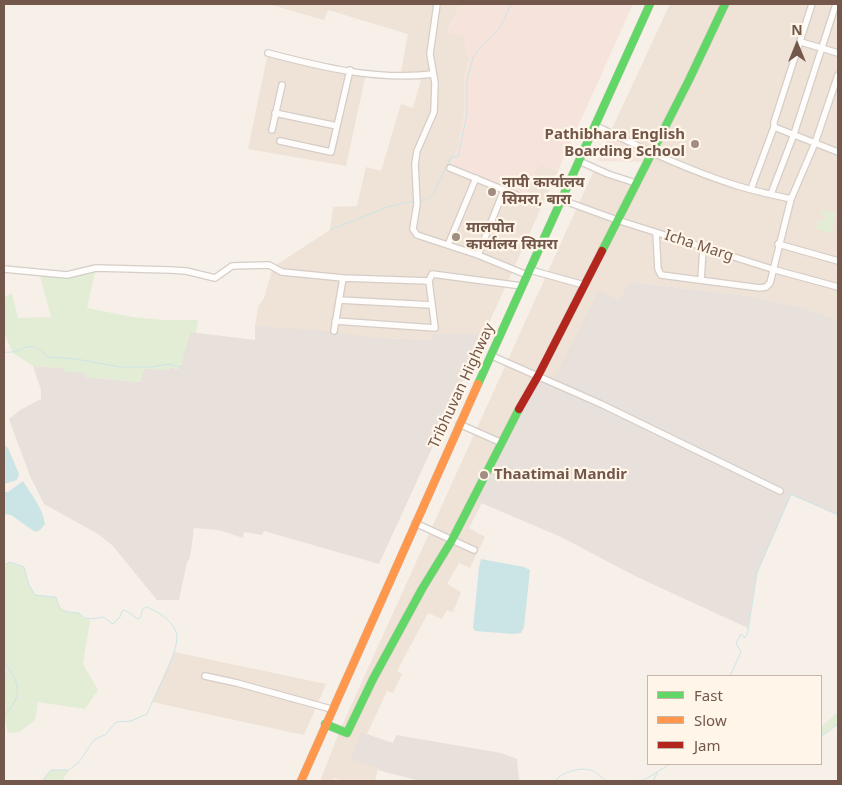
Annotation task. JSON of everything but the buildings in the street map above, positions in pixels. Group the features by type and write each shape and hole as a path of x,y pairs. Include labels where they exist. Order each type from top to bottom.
{"main road":[{"name":"Tribhuvan Highway","path":"301,781 331,709 650,4"},
{"path":"325,724 347,733 390,647 452,540 538,376 652,154 725,4"}],"street":[{"path":"437,4 430,54 435,83 434,112 416,151 417,201 413,230 417,235 529,272 584,285"},
{"path":"751,189 774,127 812,4"},
{"path":"771,194 794,134 836,4"},
{"path":"801,42 838,53"},
{"path":"268,53 304,62 400,77 433,74"},
{"path":"280,141 331,152 350,70"},
{"path":"656,233 658,272 665,276 764,288 770,283 778,244 791,199 815,143 838,74"},
{"path":"272,130 282,85"},
{"path":"275,113 337,126"},
{"path":"596,126 652,154 720,180 791,199"},
{"path":"774,127 815,143 838,149"},
{"path":"579,161 608,174 636,183"},
{"path":"450,168 521,197"},
{"path":"448,245 476,178"},
{"path":"478,255 504,190"},
{"name":"Icha Marg","path":"562,200 617,220 772,270 838,287"},
{"path":"778,244 838,261"},
{"path":"701,280 703,248"},
{"path":"4,269 67,275 96,268 186,270 215,278 232,266 269,264 282,272 344,278 429,281"},
{"path":"335,321 435,328 429,281 432,274 522,286"},
{"path":"334,331 344,278"},
{"path":"339,300 432,305"},
{"path":"492,356 780,491"},
{"path":"460,424 502,443"},
{"path":"416,524 474,550"},
{"path":"205,676 331,709"}],"shaded area":[{"path":"268,4 460,4 447,32 466,36 465,46 469,59 464,78 464,114 459,145 450,166 540,164 558,171 484,334 434,334 432,340 378,338 255,326 258,307 264,298 273,267 330,230 333,207 357,206 366,167 381,171 401,104 413,108 422,76 400,77 408,34 328,10 324,20"},
{"path":"460,4 633,4 558,171 540,164 525,197 450,167 459,145 464,114 464,78 469,59 465,46 466,36 447,33"},
{"path":"670,4 838,4 838,320 804,308 748,296 629,282 619,300 552,382 473,499 482,503 469,528 485,537 470,568 459,563 447,584 461,592 453,612 447,610 442,619 428,613 397,671 402,674 393,693 387,691 367,734 361,732 378,767 375,781 344,781 334,778 332,781 320,781 340,730 595,168 636,183 652,154 610,133"},
{"path":"268,53 366,73 346,166 248,149"},
{"path":"610,133 652,154 647,162 598,161"},
{"path":"629,282 748,296 804,308 838,320 838,515 791,495 757,573 748,628 637,577 561,537 472,499 538,376 552,382 599,291 619,300"},
{"path":"255,326 325,331 378,338 432,340 433,334 484,334 379,564 264,531 262,535 244,532 243,538 219,530 194,528 190,558 187,562 179,600 157,600 113,546 98,534 44,504 30,476 9,419 20,410 41,399 41,390 33,366 64,368 85,373 85,377 140,382 144,368 169,370 170,367 178,369 190,332 255,340"},
{"path":"174,652 326,684 304,735 152,702"},
{"path":"361,732 393,743 396,735 501,753 517,759 519,781 420,781 378,770 378,767 351,759"}],"green space":[{"path":"821,209 836,213 831,233 816,229 818,220 824,221 825,215 820,214"},
{"path":"96,268 87,308 132,317 162,320 198,320 196,333 190,333 179,369 170,367 169,370 144,369 140,382 85,377 84,373 65,372 64,368 33,366 13,353 4,333 4,297 12,293 18,318 51,317 39,272 67,275"},
{"path":"10,562 24,567 29,585 35,595 56,597 61,609 79,613 83,618 90,620 83,664 98,690 85,709 38,702 35,720 19,732 8,733 4,716 4,565"},
{"path":"838,712 838,724 822,736 822,726"},
{"path":"51,770 69,770 62,781 42,781"}],"water":[{"path":"4,444 8,448 19,474 17,480 4,484"},
{"path":"23,481 44,518 45,524 40,530 35,532 11,515 4,514 4,492 8,492"},
{"path":"481,559 524,567 530,570 524,627 521,633 475,631 473,628"}],"waterway":[{"path":"420,200 427,200 433,194 451,157 458,157 467,114 467,80 474,55 501,26 511,4"},
{"path":"330,230 390,206 416,201"},
{"path":"4,352 35,347 48,357 76,359 120,367 152,367 168,364 181,367"},
{"path":"730,675 741,652 736,643 741,634 745,638 748,631 757,573 791,494 838,515"},
{"path":"4,565 10,562 24,567 29,585 35,595 56,597 59,606 63,610 79,613 87,618 103,617 113,624 120,617 122,611 125,610 138,619 141,617 142,610 146,607 166,618 174,627 177,638 173,656 147,714 131,721 116,722 106,734 94,740 79,762 69,770 51,770 42,781"},
{"path":"4,662 14,676 18,689 15,702 4,715"},
{"path":"822,736 838,724"},
{"path":"628,781 644,780 668,765"},
{"path":"555,781 562,775 583,769 593,771 606,781"},
{"path":"653,781 657,773"}],"traffic: fast":[{"path":"478,384 650,4"},
{"path":"602,251 689,80 725,4"},
{"path":"325,724 347,733 373,679 422,589 452,540 519,409"}],"traffic: slow":[{"path":"301,781 478,384"}],"traffic: jam":[{"path":"519,409 602,251"}],"place":[{"name":"Pathibhara English Boarding School","path":"695,144"},
{"name":"नापी कार्यालय सिमरा, बारा","path":"492,192"},
{"name":"मालपोत कार्यालय सिमरा","path":"456,237"},
{"name":"Thaatimai Mandir","path":"484,475"}]}
